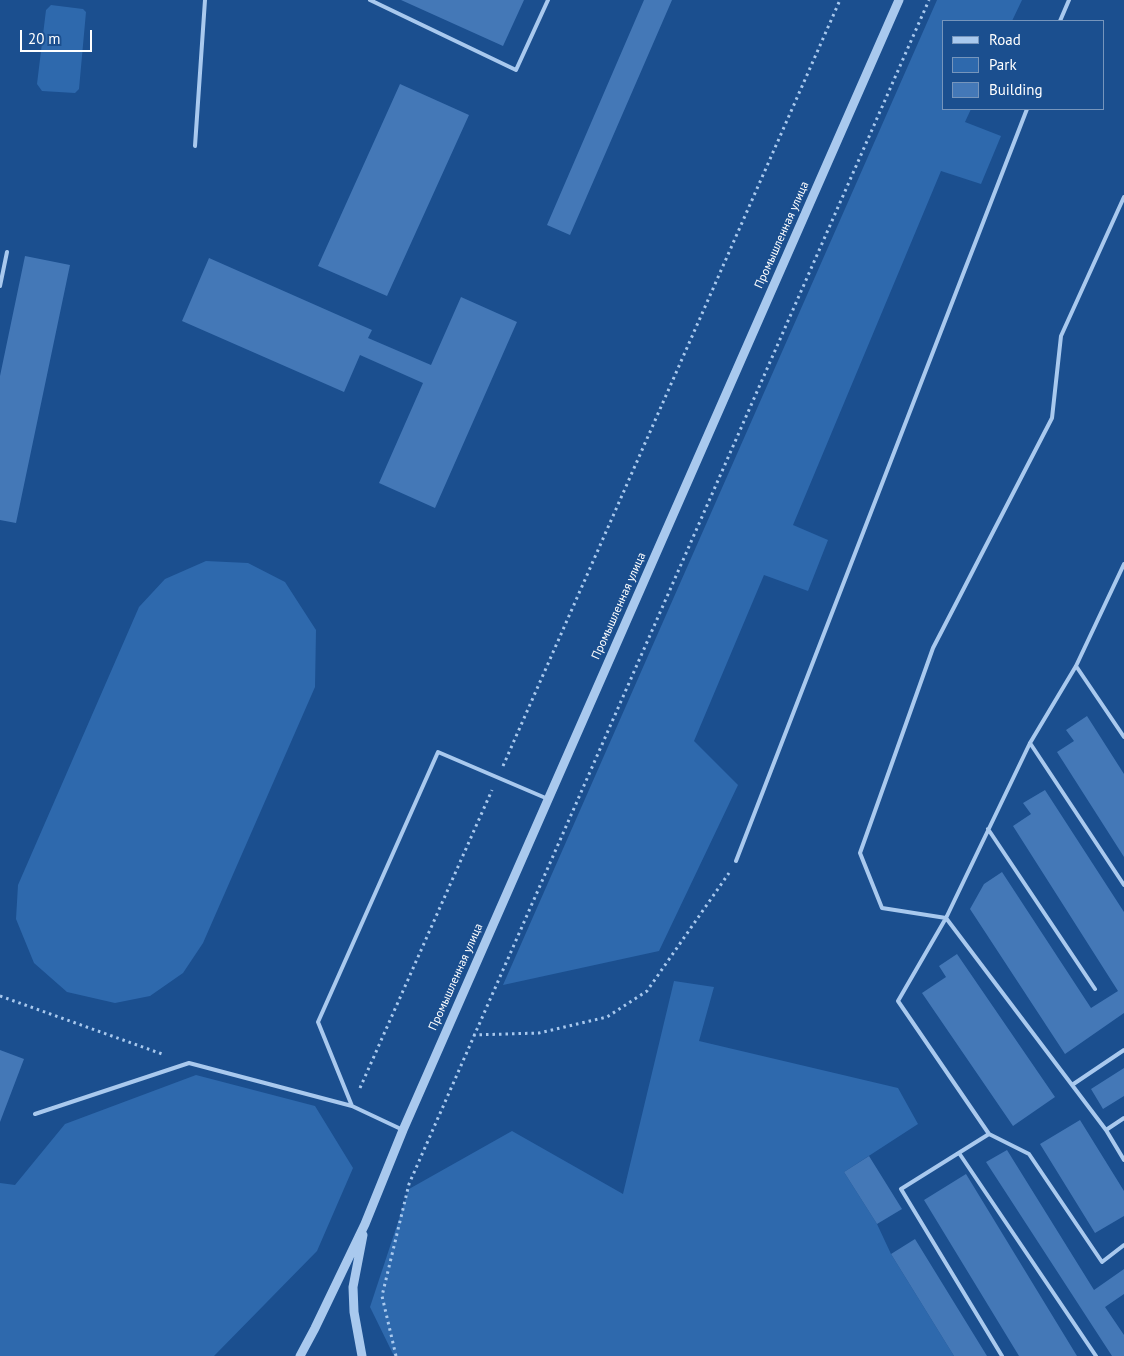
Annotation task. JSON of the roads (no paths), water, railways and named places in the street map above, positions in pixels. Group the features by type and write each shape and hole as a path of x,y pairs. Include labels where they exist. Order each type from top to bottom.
{"street":[{"name":"Промышленная улица","path":"300,1356 366,1224 403,1130 899,0"},
{"name":"Промышленная улица","path":"362,1356 354,1312 353,1287 366,1224"}],"lane":[{"path":"196,146 205,0"},
{"path":"370,0 516,70 548,0"},
{"path":"1060,20 1069,0"},
{"path":"736,861 1027,110"},
{"path":"1124,197 1061,336 1052,418 933,648 860,853 882,908 946,918 1106,1130 1124,1160"},
{"path":"0,286 8,252"},
{"path":"1124,564 1076,666 1030,742 946,918 898,1000 989,1134 1029,1154 1102,1262 1124,1245"},
{"path":"1076,666 1124,737"},
{"path":"1030,742 1124,886"},
{"path":"352,1106 318,1022 438,752 498,776 548,799"},
{"path":"988,829 1096,989"},
{"path":"1072,1085 1124,1050"},
{"path":"35,1114 189,1063 352,1106 403,1130"},
{"path":"1106,1130 1124,1118"},
{"path":"989,1134 901,1189 1002,1356"},
{"path":"959,1152 1096,1356"}]}
